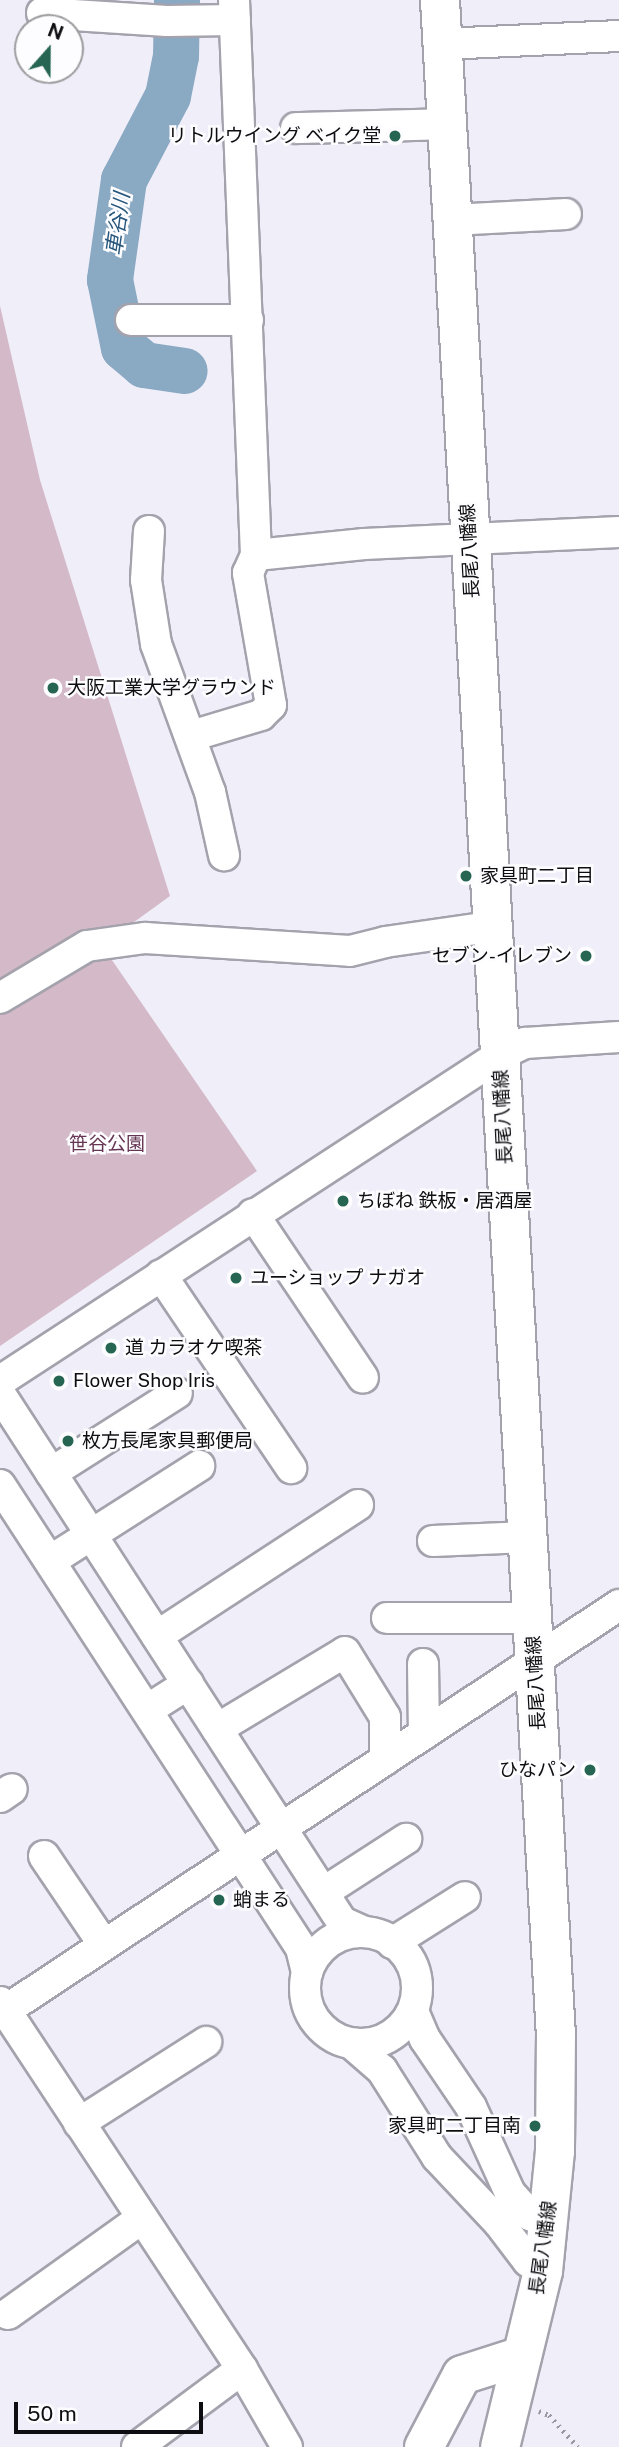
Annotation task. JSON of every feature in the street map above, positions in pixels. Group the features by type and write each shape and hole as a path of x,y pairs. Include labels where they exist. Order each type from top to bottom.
{"main road":[{"name":"長尾八幡線","path":"440,0 555,2034 555,2151 543,2271 500,2447"},
{"path":"424,2447 462,2375 522,2356"}],"street":[{"path":"42,13 177,21 234,10 256,555 248,573 271,705 261,715 191,736"},
{"path":"443,44 619,36"},
{"path":"296,128 447,124"},
{"path":"452,220 566,214"},
{"path":"131,320 248,320"},
{"path":"149,531 146,580 156,644 210,792 224,855"},
{"path":"256,555 364,544 619,532"},
{"path":"0,998 87,946 145,938 350,951 385,942 491,927"},
{"path":"0,1381 500,1055 525,1043 619,1037"},
{"path":"253,1214 363,1378"},
{"path":"161,1275 291,1468"},
{"path":"0,1394 342,1922 381,1936 393,1943 409,1959 416,1975 417,1993 413,2011 403,2026 389,2037 371,2044 352,2044 334,2038 319,2026 309,2010 304,1991 307,1972 315,1955 329,1942 345,1934 364,1932"},
{"path":"51,1473 177,1394"},
{"path":"50,1561 199,1466"},
{"path":"0,1485 301,1948 307,1972"},
{"path":"157,1636 358,1505"},
{"path":"433,1541 528,1538"},
{"path":"287,2447 242,2369 2,2009 104,1945 619,1605"},
{"path":"387,1618 532,1618"},
{"path":"217,1729 345,1652 385,1717 385,1760"},
{"path":"423,1664 424,1734"},
{"path":"146,1710 188,1684"},
{"path":"324,1892 406,1839"},
{"path":"44,1856 104,1945"},
{"path":"393,1943 465,1897"},
{"path":"413,2011 425,2039 471,2107 510,2193 530,2215 548,2224"},
{"path":"79,2123 206,2042"},
{"path":"352,2044 382,2070 437,2157 499,2223 528,2261 543,2271"},
{"path":"8,2314 142,2218"},
{"path":"137,2447 242,2369"}],"path":[{"path":"512,2399 549,2415 578,2447"}],"green space":[{"name":"笹谷公園","path":"0,306 40,480 170,896 72,967 103,947 257,1171 0,1346"}],"waterway":[{"name":"車谷川","path":"177,0 176,56 168,96 124,180 110,280 124,348 144,365 185,371"}],"place":[{"name":"リトルウイング ベイク堂","path":"395,136"},
{"name":"大阪工業大学グラウンド","path":"53,688"},
{"name":"家具町二丁目","path":"466,876"},
{"name":"セブン-イレブン","path":"586,956"},
{"name":"ちぼね 鉄板・居酒屋","path":"343,1201"},
{"name":"ユーショップ ナガオ","path":"236,1278"},
{"name":"道 カラオケ喫茶","path":"111,1348"},
{"name":"Flower Shop Iris","path":"59,1381"},
{"name":"枚方長尾家具郵便局","path":"68,1441"},
{"name":"ひなパン","path":"590,1770"},
{"name":"蛸まる","path":"219,1900"},
{"name":"家具町二丁目南","path":"535,2126"}]}
